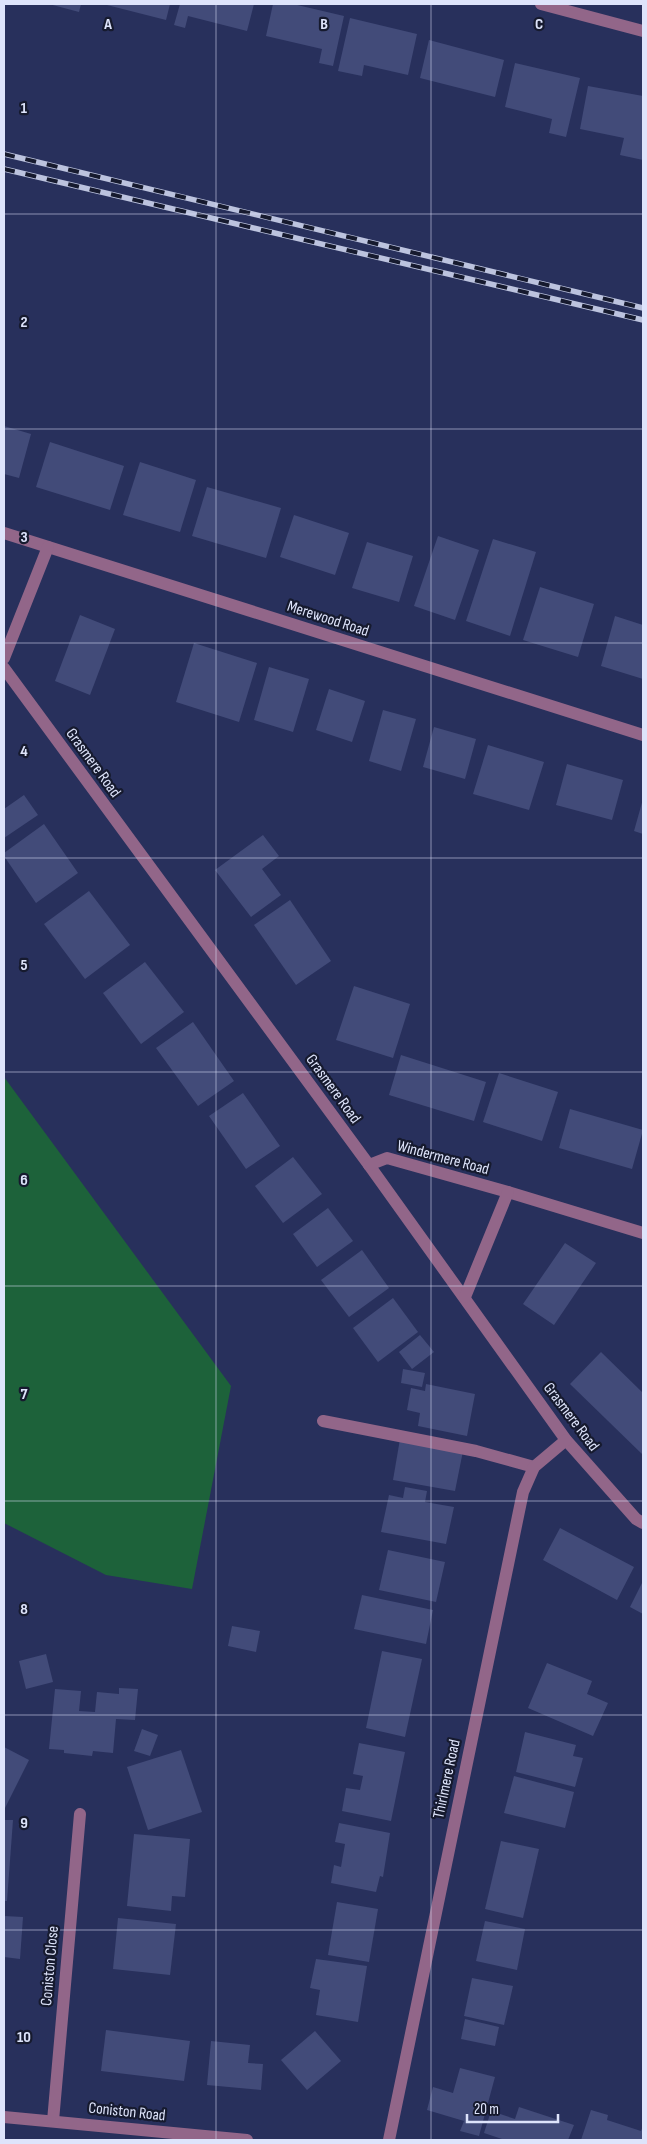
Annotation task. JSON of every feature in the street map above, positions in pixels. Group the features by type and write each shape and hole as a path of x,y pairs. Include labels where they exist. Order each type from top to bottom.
{"street":[{"path":"541,4 643,31"},
{"name":"Merewood Road","path":"4,533 643,735"},
{"path":"4,658 48,547"},
{"name":"Grasmere Road","path":"4,668 369,1165 566,1440 636,1519 643,1523"},
{"name":"Windermere Road","path":"369,1165 387,1158 643,1233"},
{"path":"465,1297 508,1192"},
{"path":"323,1421 476,1451 534,1467"},
{"name":"Thirlmere Road","path":"389,2140 523,1492 534,1467 566,1440"},
{"name":"Coniston Close","path":"53,2121 80,1814"},
{"name":"Coniston Road","path":"4,2117 247,2140"}],"green space":[{"path":"4,1077 231,1386 192,1589 106,1575 4,1523"}],"building":[{"path":"49,4 81,4 79,12"},
{"path":"103,4 170,4 166,20"},
{"path":"180,4 254,4 247,31 188,16 185,28 174,25"},
{"path":"273,4 293,4 344,16 333,66 319,63 322,49 266,36"},
{"path":"350,18 417,34 408,75 364,65 362,76 338,71"},
{"path":"429,40 504,60 495,97 420,78"},
{"path":"515,63 580,78 566,137 549,133 552,119 505,107"},
{"path":"588,86 643,96 643,160 620,155 624,138 580,129"},
{"path":"4,426 31,434 19,478 4,474"},
{"path":"50,442 124,466 110,510 36,487"},
{"path":"140,462 196,480 180,532 123,515"},
{"path":"207,487 281,508 266,558 192,536"},
{"path":"294,515 349,533 335,575 280,557"},
{"path":"438,536 479,550 455,620 414,606"},
{"path":"493,539 536,552 510,636 466,621"},
{"path":"367,542 413,556 399,602 352,588"},
{"path":"540,587 594,604 578,657 523,640"},
{"path":"80,615 115,629 90,695 55,681"},
{"path":"615,616 643,625 643,679 601,666"},
{"path":"194,643 257,663 239,722 176,702"},
{"path":"269,667 309,679 293,732 254,720"},
{"path":"329,689 365,701 352,742 316,730"},
{"path":"383,710 416,719 401,771 369,761"},
{"path":"434,727 476,739 465,779 423,767"},
{"path":"488,745 544,762 529,810 473,794"},
{"path":"567,764 623,780 612,820 556,805"},
{"path":"24,795 38,815 4,838 4,809"},
{"path":"643,799 643,834 634,831"},
{"path":"44,824 78,873 36,903 4,856 4,853"},
{"path":"263,835 279,856 262,869 281,895 251,917 215,870"},
{"path":"89,891 130,945 85,979 44,924"},
{"path":"290,900 331,961 296,985 254,925"},
{"path":"145,962 184,1012 141,1044 103,993"},
{"path":"354,986 410,1004 393,1058 336,1040"},
{"path":"193,1022 234,1081 198,1106 156,1048"},
{"path":"401,1055 486,1082 474,1121 389,1095"},
{"path":"499,1073 558,1092 542,1141 483,1122"},
{"path":"243,1093 280,1146 246,1169 209,1116"},
{"path":"570,1109 643,1130 632,1169 559,1148"},
{"path":"293,1157 322,1194 283,1223 255,1186"},
{"path":"328,1208 353,1241 317,1267 293,1234"},
{"path":"565,1243 596,1263 554,1325 523,1304"},
{"path":"362,1250 389,1288 349,1317 321,1280"},
{"path":"393,1298 418,1332 378,1362 353,1328"},
{"path":"420,1335 434,1352 412,1369 399,1352"},
{"path":"601,1352 643,1393 643,1455 570,1384"},
{"path":"403,1369 425,1373 422,1387 401,1383"},
{"path":"426,1384 475,1394 467,1436 418,1426 420,1413 407,1410 411,1388 425,1391"},
{"path":"400,1439 463,1451 455,1491 393,1480"},
{"path":"405,1487 427,1491 425,1502 454,1507 446,1544 381,1532 389,1495 403,1498"},
{"path":"560,1528 634,1567 617,1600 543,1560"},
{"path":"388,1550 445,1562 436,1602 379,1590"},
{"path":"643,1581 643,1614 630,1607"},
{"path":"362,1595 433,1610 426,1644 354,1629"},
{"path":"232,1626 260,1631 256,1652 228,1646"},
{"path":"382,1651 422,1659 405,1737 366,1728"},
{"path":"46,1654 53,1682 26,1689 19,1661"},
{"path":"547,1663 592,1681 587,1694 608,1703 593,1736 528,1708"},
{"path":"119,1688 138,1689 135,1720 116,1719 113,1753 93,1751 92,1756 64,1753 64,1750 49,1749 55,1689 81,1691 79,1711 95,1712 97,1692 119,1694"},
{"path":"142,1729 158,1735 150,1756 134,1751"},
{"path":"525,1732 576,1745 573,1756 583,1758 575,1787 516,1772"},
{"path":"359,1743 405,1752 391,1821 342,1811 346,1788 360,1790 363,1776 353,1774"},
{"path":"4,1747 29,1760 4,1810"},
{"path":"181,1750 202,1812 148,1830 127,1767"},
{"path":"514,1776 574,1792 565,1828 504,1813"},
{"path":"4,1820 13,1820 7,1901 4,1901"},
{"path":"339,1823 390,1833 383,1877 380,1876 376,1892 331,1883 334,1865 341,1867 345,1844 335,1842"},
{"path":"134,1834 190,1839 185,1897 172,1896 171,1911 127,1906"},
{"path":"501,1841 539,1849 523,1918 485,1909"},
{"path":"337,1902 378,1909 369,1962 328,1955"},
{"path":"4,1916 23,1917 20,1959 4,1957"},
{"path":"118,1918 176,1924 170,1975 113,1969"},
{"path":"485,1921 525,1929 517,1970 476,1961"},
{"path":"316,1959 367,1966 358,2022 316,2015 320,1990 310,1988"},
{"path":"472,1978 513,1986 504,2025 464,2016"},
{"path":"465,2019 499,2027 495,2046 461,2039"},
{"path":"106,2030 190,2041 184,2081 101,2071"},
{"path":"315,2031 341,2061 307,2090 281,2060"},
{"path":"211,2041 250,2045 248,2063 263,2064 261,2090 207,2085"},
{"path":"460,2068 495,2077 479,2136 460,2131 464,2121 427,2110 433,2087 453,2093"},
{"path":"519,2107 574,2125 568,2140 505,2140 484,2133 491,2111 515,2119"},
{"path":"591,2110 608,2115 607,2120 641,2131 643,2126 643,2140 581,2140"}],"railway":[{"path":"4,154 643,308"},
{"path":"4,169 643,320"}]}
